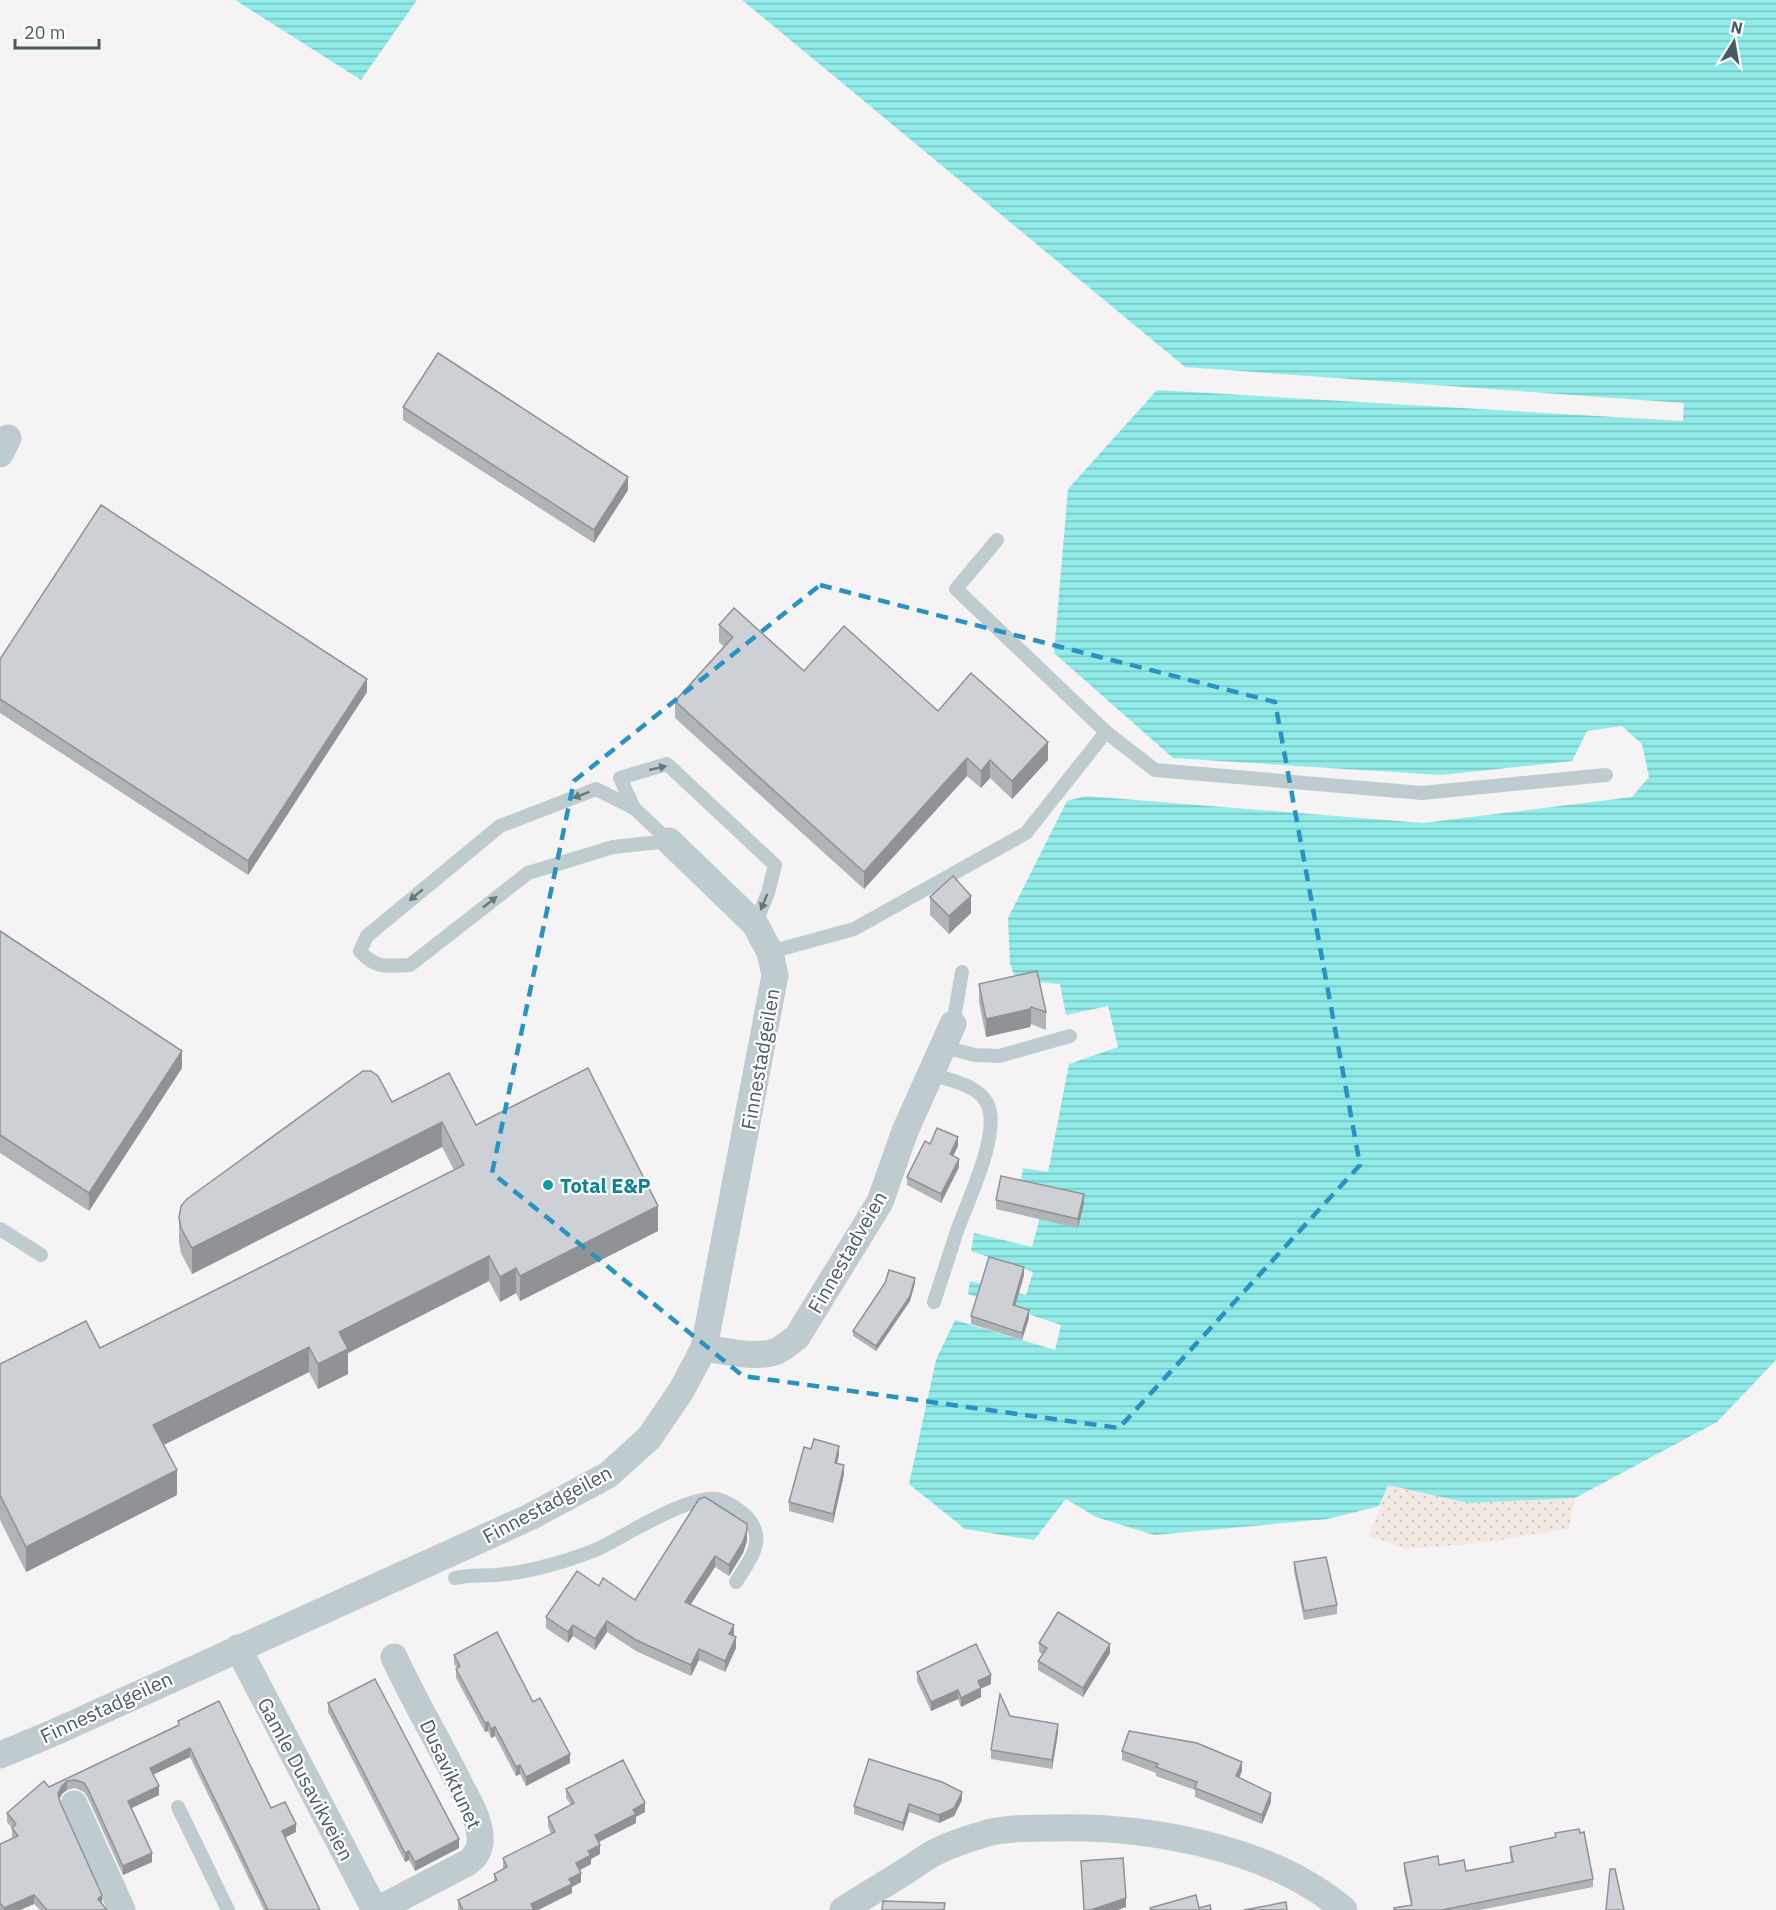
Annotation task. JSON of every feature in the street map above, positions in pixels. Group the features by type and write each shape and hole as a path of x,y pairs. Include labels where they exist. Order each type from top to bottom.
{"street":[{"name":"Finnestadgeilen","path":"0,1755 530,1517 608,1475 649,1438 681,1391 704,1348 720,1274 775,975 770,952 755,924 669,841"},
{"name":"Finnestadveien","path":"704,1348 762,1354 777,1351 797,1337 880,1202 905,1131 948,1036"},
{"name":"Gamle Dusavikveien","path":"238,1648 376,1910"},
{"name":"Dusaviktunet","path":"376,1910 475,1858 480,1838 478,1824 462,1790 394,1657"},
{"path":"74,1804 122,1910"},
{"path":"843,1910 939,1850 989,1833 1023,1828 1067,1827 1107,1828 1195,1843 1232,1853 1269,1865 1301,1880 1344,1910"}],"lane":[{"path":"997,540 956,589 1106,732 1155,770 1422,793 1606,775"},
{"path":"770,952 854,928 1026,832 1106,732"},
{"path":"634,808 620,778 667,764 775,865 768,893 755,924"},
{"path":"596,789 634,808 669,841 613,847 528,873 410,965 388,966 369,962 360,951 367,936 500,826 596,789"},
{"path":"962,972 948,1036 975,1055 999,1056 1070,1036"},
{"path":"931,1074 975,1090 983,1097 990,1114 990,1128 983,1165 934,1302"},
{"path":"0,1229 41,1256"},
{"path":"455,1578 510,1573 564,1561 600,1548 688,1504 714,1499 739,1510 756,1532 756,1548 736,1582"},
{"path":"178,1808 228,1910"}],"highlighted area":[{"path":"820,585 1275,702 1360,1165 1119,1428 743,1376 492,1173 574,781"}],"sand":[{"path":"1388,1485 1468,1503 1575,1498 1569,1528 1490,1542 1407,1549 1369,1536"}],"water":[{"path":"235,0 417,0 361,80"},
{"path":"742,0 1776,0 1776,1360 1717,1422 1575,1498 1468,1503 1388,1485 1379,1506 1328,1519 1154,1535 1096,1517 1066,1499 1034,1540 965,1529 909,1484 936,1360 955,1320 1055,1350 1061,1325 968,1294 970,1281 1026,1295 1033,1272 971,1251 974,1233 1032,1247 1045,1198 1020,1186 1023,1168 1048,1172 1069,1064 1118,1047 1108,1006 1066,1015 1060,984 1016,980 1010,964 1008,918 1067,801 1086,796 1423,823 1632,797 1649,777 1642,744 1622,726 1587,731 1572,761 1441,775 1173,758 1054,653 1068,489 1157,390 1683,421 1684,403 1185,367"}],"building":[{"path":"438,353 628,477 594,530 403,407"},
{"path":"101,505 367,679 248,861 0,699 0,659"},
{"path":"734,608 804,671 844,626 938,711 971,673 1048,742 1012,781 990,760 981,771 967,758 864,872 675,701 733,637 719,625"},
{"path":"953,876 971,896 949,916 930,897"},
{"path":"0,931 182,1051 89,1193 0,1135"},
{"path":"1037,971 1046,1012 1031,1007 986,1019 979,984"},
{"path":"588,1068 658,1206 520,1276 516,1268 500,1277 489,1256 339,1332 348,1349 318,1364 309,1347 153,1425 177,1470 26,1547 0,1495 0,1364 86,1321 100,1348 464,1165 442,1122 192,1248 181,1228 179,1217 181,1206 187,1199 363,1071 371,1071 378,1076 392,1102 449,1073 476,1125"},
{"path":"937,1128 958,1137 950,1154 959,1159 941,1194 907,1177 925,1141 930,1144"},
{"path":"1001,1176 1084,1194 1078,1219 996,1200"},
{"path":"989,1257 1024,1267 1013,1305 1029,1310 1022,1333 971,1316"},
{"path":"889,1270 915,1278 910,1296 876,1346 853,1331 885,1283"},
{"path":"814,1439 839,1446 835,1463 844,1465 833,1514 789,1502 804,1447 811,1449"},
{"path":"705,1497 747,1524 743,1542 729,1565 715,1556 685,1602 734,1625 729,1634 736,1637 725,1661 699,1649 691,1665 636,1640 607,1621 595,1639 573,1625 568,1632 546,1617 577,1571 599,1586 603,1578 635,1600 699,1499"},
{"path":"1326,1557 1337,1605 1304,1611 1294,1562"},
{"path":"1058,1612 1110,1644 1083,1688 1038,1661 1047,1648 1039,1643"},
{"path":"497,1632 533,1702 540,1698 570,1754 526,1777 520,1765 516,1767 495,1727 491,1729 488,1722 485,1723 456,1669 460,1666 454,1655"},
{"path":"976,1644 991,1675 978,1681 981,1688 961,1698 958,1690 931,1702 917,1672"},
{"path":"375,1679 459,1839 415,1862 409,1851 405,1853 328,1703"},
{"path":"1000,1694 1010,1716 1058,1724 1052,1760 991,1750"},
{"path":"219,1701 271,1808 285,1802 296,1824 282,1831 320,1910 268,1910 190,1748 150,1768 159,1786 128,1801 152,1853 123,1866 84,1783 75,1780 67,1781 58,1793 102,1895 98,1899 107,1910 47,1910 34,1895 4,1908 0,1903 0,1844 18,1836 12,1828 16,1824 7,1813 44,1781 49,1787 179,1725 178,1721"},
{"path":"1129,1731 1197,1743 1242,1762 1236,1776 1271,1793 1262,1815 1195,1788 1197,1782 1122,1751"},
{"path":"869,1759 942,1782 962,1792 954,1808 939,1815 909,1804 903,1823 854,1806"},
{"path":"623,1760 645,1803 633,1810 636,1814 595,1835 600,1845 588,1851 591,1855 576,1863 581,1873 569,1879 572,1884 531,1904 534,1910 463,1910 458,1900 497,1880 494,1874 507,1867 503,1858 555,1832 548,1817 574,1803 566,1789"},
{"path":"1579,1829 1580,1833 1584,1832 1593,1879 1442,1910 1394,1910 1394,1908 1412,1905 1404,1863 1438,1856 1439,1865 1464,1860 1466,1871 1513,1862 1510,1847 1556,1837 1555,1833"},
{"path":"1123,1858 1126,1898 1091,1910 1084,1910 1081,1861"},
{"path":"1610,1869 1615,1869 1624,1910 1606,1910"},
{"path":"1196,1895 1199,1908 1210,1905 1211,1910 1151,1910 1150,1908"},
{"path":"883,1901 945,1903 944,1910 882,1910"},
{"path":"1286,1902 1287,1910 1244,1910"}],"place":[{"name":"Total E&P","path":"548,1185"}]}
